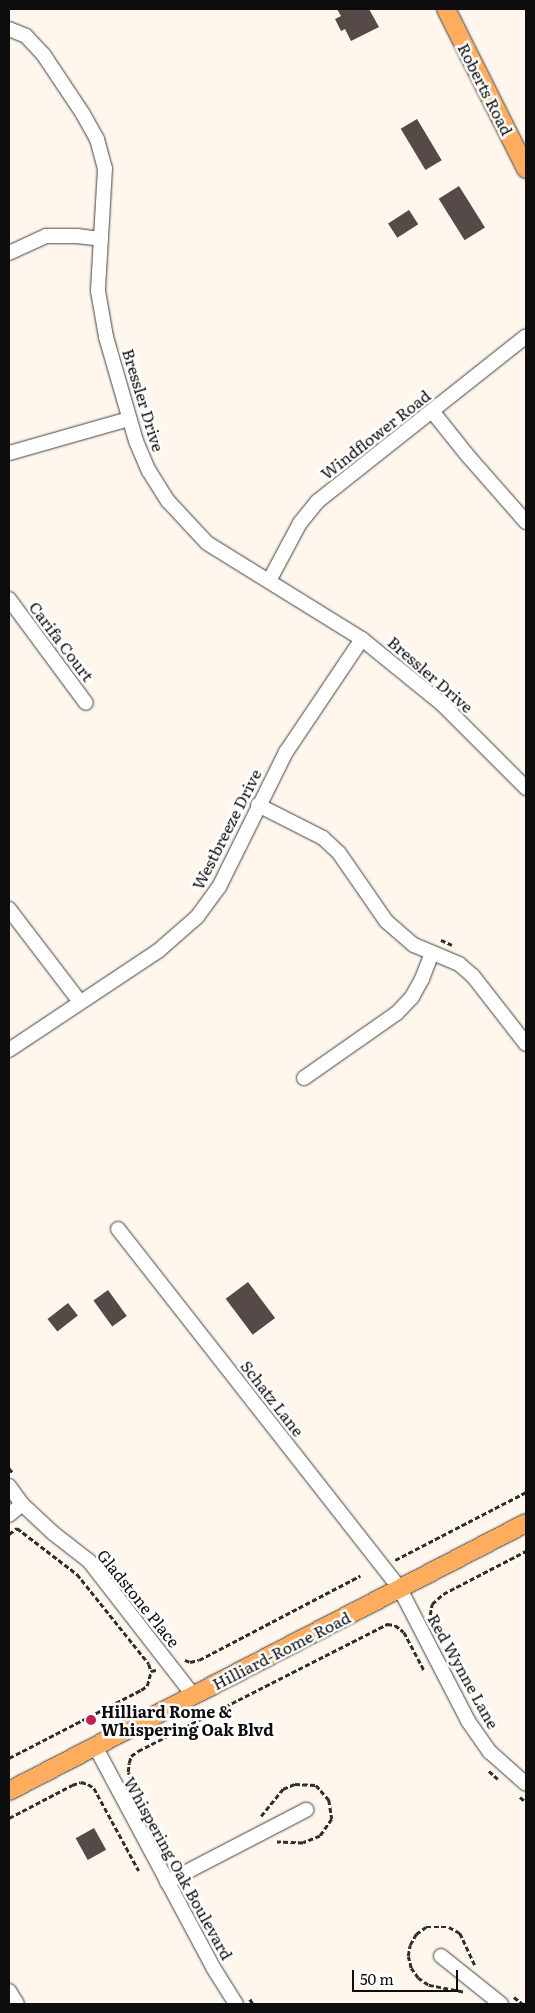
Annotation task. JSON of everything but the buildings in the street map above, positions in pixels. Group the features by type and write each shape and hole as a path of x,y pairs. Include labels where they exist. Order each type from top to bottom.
{"main road":[{"name":"Roberts Road","path":"446,9 526,169"},
{"name":"Hilliard-Rome Road","path":"9,1791 526,1524"}],"street":[{"name":"Bressler Drive","path":"9,29 26,36 43,54 83,114 97,139 105,168 98,291 106,337 129,419 149,471 168,501 186,523 207,543 362,639 442,704 526,788"},
{"path":"9,253 46,236 77,236 101,239"},
{"name":"Windflower Road","path":"269,581 300,523 318,502 526,336"},
{"path":"432,411 468,456 526,522"},
{"path":"9,453 129,419"},
{"name":"Carifa Court","path":"9,599 86,703"},
{"name":"Westbreeze Drive","path":"9,1050 158,951 197,917 219,886 258,804 286,752 362,639"},
{"path":"258,804 323,838 339,853 386,921 414,945 460,964 473,976 526,1044"},
{"path":"9,909 80,1002"},
{"path":"304,1078 397,1013 412,997 422,979 432,953"},
{"name":"Schatz Lane","path":"118,1229 400,1589"},
{"name":"Gladstone Place","path":"12,1481 22,1504 53,1533 88,1561 193,1695"},
{"path":"9,1516 22,1504"},
{"name":"Red Wynne Lane","path":"400,1589 468,1721 490,1752 526,1784"},
{"name":"Whispering Oak Boulevard","path":"95,1746 167,1882 236,2004"},
{"path":"167,1882 306,1810"},
{"path":"441,1956 502,2004"},
{"path":"9,1991 17,2004"}],"path":[{"path":"439,939 459,948"},
{"path":"9,1468 12,1481"},
{"path":"395,1560 526,1492"},
{"path":"9,1534 17,1528 77,1574 149,1664 151,1671 147,1686 141,1690 9,1758"},
{"path":"430,1615 432,1604 443,1594 526,1551"},
{"path":"181,1659 190,1662 199,1660 360,1576"},
{"path":"138,1795 128,1772 131,1756 386,1624 395,1625 404,1632 426,1672"},
{"path":"151,1671 156,1670"},
{"path":"486,1768 499,1780"},
{"path":"9,1818 81,1782 94,1788 139,1871"},
{"path":"94,1788 99,1784"},
{"path":"259,1818 264,1815 283,1789 295,1784 316,1785 329,1800 332,1819 320,1836 303,1843 277,1842 271,1845"},
{"path":"513,1791 526,1802"},
{"path":"248,1996 253,2004"}],"place":[{"name":"Hilliard Rome & Whispering Oak Blvd","path":"91,1720"}]}
